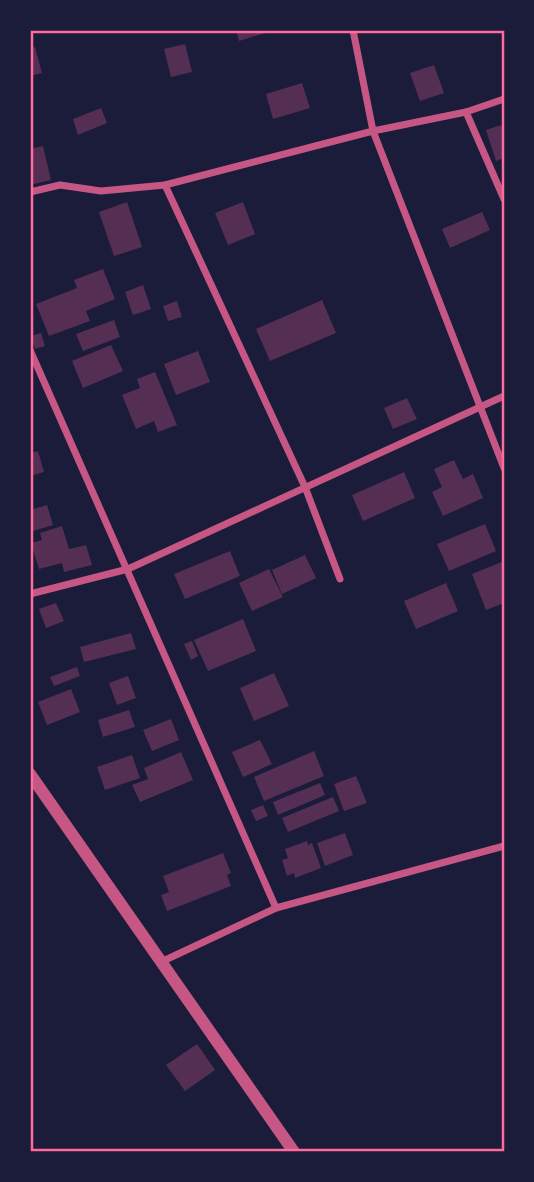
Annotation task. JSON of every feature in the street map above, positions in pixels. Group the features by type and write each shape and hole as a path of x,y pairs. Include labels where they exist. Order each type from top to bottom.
{"street":[{"path":"353,30 373,131 504,468"},
{"path":"30,192 60,185 101,191 165,185 373,131 466,112 504,99"},
{"path":"466,112 504,199"},
{"path":"165,185 305,487 340,579"},
{"path":"30,350 276,908"},
{"path":"30,594 128,569 504,396"},
{"path":"30,774 294,1152"},
{"path":"161,962 276,908 504,846"}],"building":[{"path":"236,30 275,30 239,41"},
{"path":"185,44 192,72 171,77 164,49"},
{"path":"35,47 42,73 30,76 30,49"},
{"path":"434,65 444,93 420,101 410,73"},
{"path":"302,83 310,108 273,119 266,94"},
{"path":"101,108 107,123 78,135 73,119"},
{"path":"501,125 504,134 504,158 496,161 486,130"},
{"path":"43,146 51,180 30,185 30,149"},
{"path":"127,202 142,247 114,256 99,212"},
{"path":"243,202 255,234 228,245 215,213"},
{"path":"482,212 490,230 450,248 442,229"},
{"path":"103,269 115,299 86,311 90,321 49,336 36,304 77,288 74,280"},
{"path":"143,285 151,309 133,315 125,292"},
{"path":"322,300 336,333 270,361 256,329"},
{"path":"177,301 182,317 168,321 163,306"},
{"path":"114,320 120,337 83,351 76,334"},
{"path":"41,333 45,346 35,349 31,336"},
{"path":"111,345 123,371 83,388 72,361"},
{"path":"198,351 210,382 176,395 164,364"},
{"path":"155,372 177,425 158,432 154,421 136,429 122,395 140,388 137,379"},
{"path":"407,398 417,419 393,429 384,408"},
{"path":"38,451 44,472 30,476 30,453"},
{"path":"454,460 463,479 473,474 483,498 443,516 432,492 442,487 434,469"},
{"path":"404,472 415,498 363,521 352,495"},
{"path":"47,505 53,525 30,532 30,510"},
{"path":"485,524 496,551 449,571 437,544"},
{"path":"62,526 69,549 86,545 92,565 64,572 62,563 39,569 31,543 42,540 40,533"},
{"path":"230,551 240,576 185,599 174,574"},
{"path":"305,555 316,578 282,594 272,570"},
{"path":"504,561 504,603 486,610 472,574"},
{"path":"269,569 283,597 252,611 239,583"},
{"path":"446,583 458,611 416,629 404,601"},
{"path":"56,603 64,621 46,628 39,609"},
{"path":"243,619 256,651 208,671 194,640"},
{"path":"131,633 136,649 84,662 80,647"},
{"path":"192,641 198,656 191,660 184,644"},
{"path":"77,667 80,676 54,686 50,677"},
{"path":"274,673 289,706 254,721 240,688"},
{"path":"128,676 136,698 117,705 109,683"},
{"path":"71,689 80,712 47,725 38,702"},
{"path":"129,710 135,727 103,737 98,720"},
{"path":"171,719 179,740 152,751 143,730"},
{"path":"260,740 272,764 243,777 232,752"},
{"path":"314,751 324,776 264,801 254,777"},
{"path":"181,752 193,780 140,802 132,785 148,779 144,768"},
{"path":"132,755 140,778 105,790 97,767"},
{"path":"356,776 367,803 344,811 334,784"},
{"path":"320,783 325,795 278,815 273,802"},
{"path":"333,797 339,811 288,832 282,818"},
{"path":"263,805 268,816 256,821 251,810"},
{"path":"345,833 353,855 325,866 317,843"},
{"path":"307,841 308,845 312,843 321,868 295,878 294,873 287,876 282,860 288,858 285,849"},
{"path":"223,853 231,873 227,875 231,886 167,911 161,895 169,892 163,876"},
{"path":"197,1044 215,1070 185,1091 166,1065"}]}
